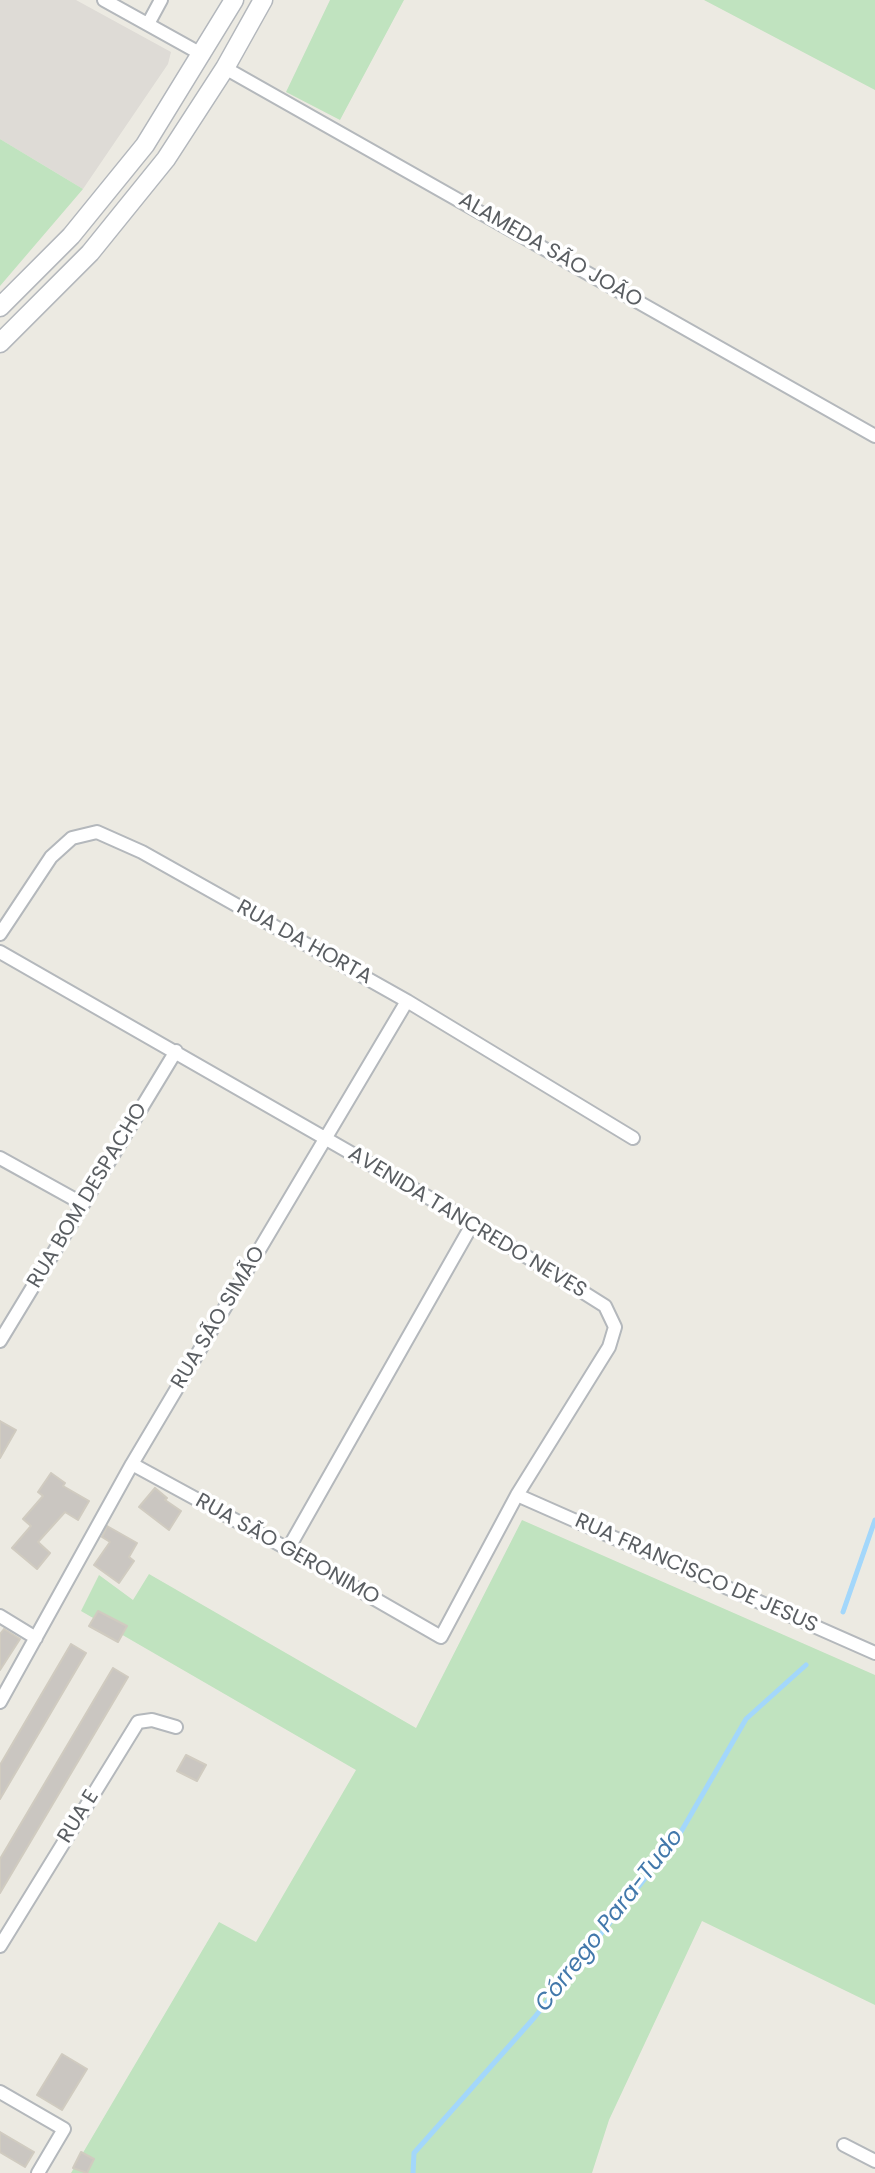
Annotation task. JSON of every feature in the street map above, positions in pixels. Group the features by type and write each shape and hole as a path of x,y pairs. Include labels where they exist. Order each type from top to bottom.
{"main road":[{"path":"0,307 71,236 111,190 145,145 203,55 234,0"},
{"path":"0,343 90,253 166,159 225,68 263,0"}],"street":[{"path":"104,0 203,55"},
{"path":"148,24 161,0"},
{"name":"ALAMEDA SÃO JOÃO","path":"225,68 875,436"},
{"name":"RUA DA HORTA","path":"0,934 51,857 72,838 97,832 142,852 407,1001 633,1138"},
{"name":"AVENIDA TANCREDO NEVES","path":"0,952 473,1223 605,1307 615,1327 609,1347 517,1495 440,1637"},
{"name":"RUA SÃO SIMÃO","path":"0,1702 132,1464 407,1001"},
{"name":"RUA BOM DESPACHO","path":"0,1341 176,1051"},
{"path":"0,1158 83,1204"},
{"path":"288,1549 473,1223"},
{"name":"RUA SÃO GERONIMO","path":"132,1464 288,1549 440,1637"},
{"name":"RUA FRANCISCO DE JESUS","path":"517,1495 875,1653"},
{"path":"0,1616 36,1638"},
{"name":"RUA E","path":"0,1946 138,1722 152,1720 177,1727"},
{"path":"0,2092 64,2129 38,2173"},
{"path":"844,2145 875,2161"}],"shaded area":[{"path":"0,0 76,0 171,52 168,64 83,189 0,139"}],"green space":[{"path":"330,0 404,0 340,120 286,92"},
{"path":"704,0 875,0 875,90"},
{"path":"0,139 83,189 0,286"},
{"path":"522,1520 875,1675 875,2005 702,1921 609,2120 592,2173 71,2173 219,1922 256,1942 356,1770 81,1611 99,1575 133,1600 149,1574 416,1728"}],"building":[{"path":"0,1421 16,1430 0,1458"},
{"path":"51,1473 65,1483 63,1486 89,1501 78,1520 65,1512 38,1542 50,1553 37,1569 12,1548 31,1526 23,1519 43,1496 38,1492"},
{"path":"155,1488 167,1498 165,1500 181,1511 169,1530 139,1507"},
{"path":"107,1526 137,1543 129,1557 134,1561 119,1583 94,1565 110,1542 102,1537"},
{"path":"98,1611 127,1626 118,1642 89,1626"},
{"path":"4,1629 20,1639 0,1670 0,1634"},
{"path":"71,1644 86,1653 0,1799 0,1765"},
{"path":"113,1668 128,1677 0,1893 0,1859"},
{"path":"186,1755 206,1765 197,1781 177,1771"},
{"path":"62,2054 87,2069 62,2110 37,2095"},
{"path":"0,2132 34,2152 25,2167 0,2152"},
{"path":"81,2152 94,2159 87,2173 73,2168"}],"waterway":[{"name":"Córrego Para-Tudo","path":"843,1612 875,1520"},
{"name":"Córrego Para-Tudo","path":"413,2173 414,2153 534,2018 678,1837 746,1719 806,1665"}]}
